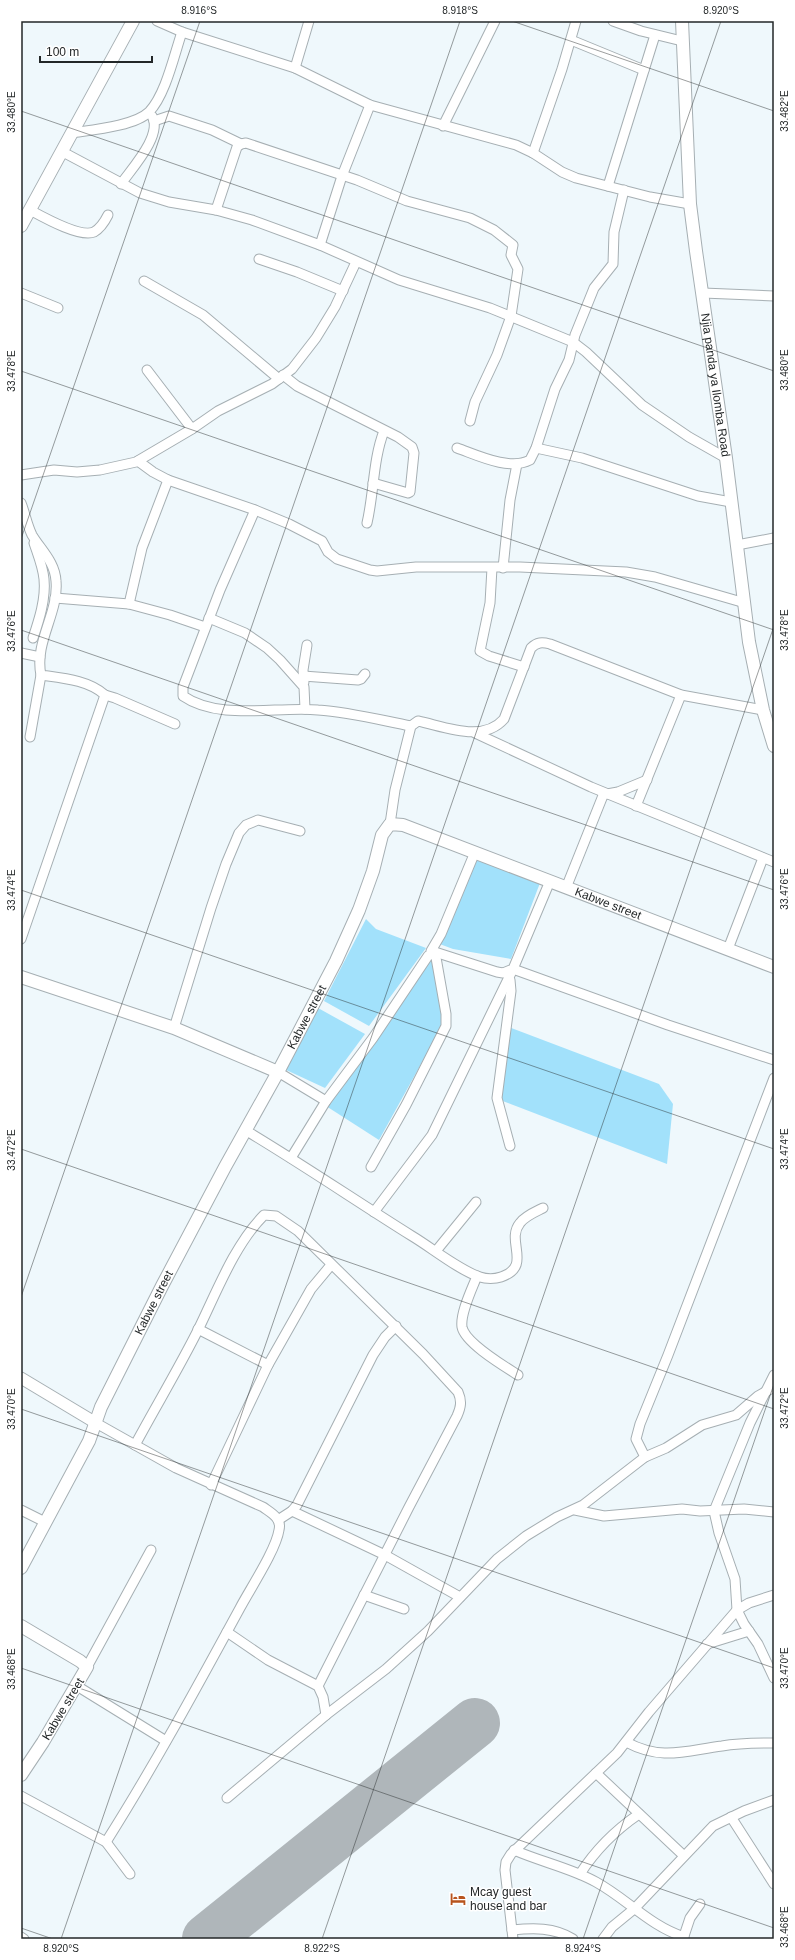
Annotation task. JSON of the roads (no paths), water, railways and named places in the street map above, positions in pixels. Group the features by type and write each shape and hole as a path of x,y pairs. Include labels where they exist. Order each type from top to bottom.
{"main road":[{"path":"21,226 134,21"},
{"name":"Njia panda ya Ilomba Road","path":"682,21 690,204 726,458 751,655 763,710 774,746"},
{"name":"Kabwe street","path":"21,1568 89,1442 101,1407 138,1333 245,1130 278,1072 348,935 373,871 382,835 390,824 403,825 774,967"},
{"path":"21,977 174,1028 278,1072"},
{"name":"Kabwe street","path":"21,1626 80,1660 87,1667 77,1686 21,1775"}],"street":[{"path":"157,21 182,32 295,68 370,105 443,126 496,139 533,153 562,172 576,178 650,197 690,204"},
{"path":"295,68 310,21"},
{"path":"443,126 494,21"},
{"path":"533,153 576,21"},
{"path":"613,21 655,35 682,41"},
{"path":"72,133 119,125 144,116 149,112 162,91 182,32"},
{"path":"608,186 655,35"},
{"path":"571,40 644,70"},
{"path":"320,245 342,176 370,105"},
{"path":"121,184 148,145 155,126 149,112"},
{"path":"154,121 169,116 212,130 241,144 250,144 342,176 407,201 470,218 507,239 513,245 511,256 518,269 511,316 497,355 475,402 470,421"},
{"path":"216,210 234,154 241,144"},
{"path":"62,151 121,184 169,202 216,210 258,222 320,245 356,262 415,286 464,299 511,316 573,342 599,362 642,405 689,437 726,458"},
{"path":"456,448 497,462 517,464 530,460 536,448 553,395 569,360 573,342 594,288 613,264 614,232 624,190"},
{"path":"30,210 68,228 88,233 99,228 108,215"},
{"path":"259,259 297,272 343,292"},
{"path":"21,475 54,470 77,472 100,470 138,461 192,429 218,411 281,377 304,356 312,344 343,292 356,262"},
{"path":"144,282 204,315 281,377 366,419 384,431 398,437 412,448 415,458 411,490 408,493 373,483"},
{"path":"21,293 58,308"},
{"path":"703,294 774,296"},
{"path":"147,370 192,429"},
{"path":"367,523 372,499 373,483 384,431"},
{"path":"536,448 582,458 698,496 731,502"},
{"path":"138,461 153,472 168,480 255,510 322,541 328,552 336,559 370,570 381,571 416,567 503,568 640,573 745,603"},
{"path":"503,568 510,500 517,464"},
{"path":"130,604 142,548 168,480"},
{"path":"21,503 41,563 44,585 42,607 33,638"},
{"path":"255,510 207,622 183,687 183,696 200,704 233,711 305,709 336,712 411,726"},
{"path":"30,737 41,675 40,657 55,598 56,582 50,559 32,534"},
{"path":"737,545 774,538"},
{"path":"492,568 490,603 480,651 489,656 524,667"},
{"path":"55,598 130,604 170,615 207,622 245,633 268,648 290,669 304,687"},
{"path":"475,733 495,728 504,719 531,648 542,642 681,695 763,710"},
{"path":"305,709 303,676 307,645"},
{"path":"21,653 40,657"},
{"path":"303,676 358,680 365,674"},
{"path":"41,675 84,683 96,688 105,695 176,724"},
{"path":"21,938 105,695"},
{"path":"636,806 681,695"},
{"path":"390,824 395,790 411,726 418,721 475,733 538,764 606,794 774,862"},
{"path":"566,888 606,794 647,780"},
{"path":"174,1028 226,864 240,833 246,825 258,820 300,831"},
{"path":"291,1158 326,1101 373,1038 433,951 475,852"},
{"path":"728,950 763,858"},
{"path":"374,1212 432,1135 484,1026 510,978 550,882"},
{"path":"433,951 497,972 503,973 513,969 668,1026 774,1060"},
{"path":"371,1168 406,1105 446,1026 446,1014 433,951"},
{"path":"510,978 511,991 497,1098 510,1146"},
{"path":"278,1072 326,1101"},
{"path":"645,1457 636,1439 640,1424 774,1078"},
{"path":"245,1130 477,1276 486,1278 500,1278 512,1271 518,1262 518,1254 514,1238 516,1231 520,1223 542,1208"},
{"path":"436,1251 476,1202"},
{"path":"135,1445 198,1330 240,1248 264,1215 276,1216 291,1226 396,1326 458,1392 461,1400 461,1407 318,1686"},
{"path":"210,1485 268,1365 311,1289 331,1265"},
{"path":"477,1276 464,1313 462,1325 463,1330 468,1337 489,1356 518,1375"},
{"path":"278,1520 292,1511 376,1350 385,1337 396,1326"},
{"path":"198,1330 268,1365"},
{"path":"774,1374 770,1389 750,1423 714,1511 719,1533 735,1579 737,1610 758,1644 774,1678"},
{"path":"21,1378 96,1423 210,1485 263,1507 278,1520 279,1531 271,1550 166,1741 106,1842"},
{"path":"227,1798 326,1715 403,1654 437,1622 497,1559 522,1539 557,1517 575,1510 610,1486 645,1457 666,1448 702,1425 736,1415 770,1389"},
{"path":"575,1510 604,1516 682,1509 714,1511 728,1509 774,1512"},
{"path":"21,1510 45,1522"},
{"path":"292,1511 385,1555 460,1597"},
{"path":"87,1667 151,1550"},
{"path":"573,1939 547,1929 512,1935 505,1870 506,1862 514,1850 596,1773 626,1742 649,1712 677,1682 707,1644 737,1610 749,1603 774,1595"},
{"path":"364,1596 404,1609"},
{"path":"707,1644 749,1631"},
{"path":"227,1632 268,1660 318,1686 323,1697 326,1715"},
{"path":"77,1686 166,1741"},
{"path":"626,1742 649,1752 666,1754 735,1744 774,1743"},
{"path":"596,1773 683,1856"},
{"path":"21,1796 106,1842 130,1874"},
{"path":"603,1939 612,1927 634,1909 712,1826 774,1800"},
{"path":"580,1874 602,1844 619,1828 639,1814"},
{"path":"731,1817 770,1868 774,1884"},
{"path":"514,1850 580,1874 605,1888 654,1924 684,1938 690,1918 700,1904"}],"place":[{"name":"Mcay guest house and bar","path":"458,1899"}]}
